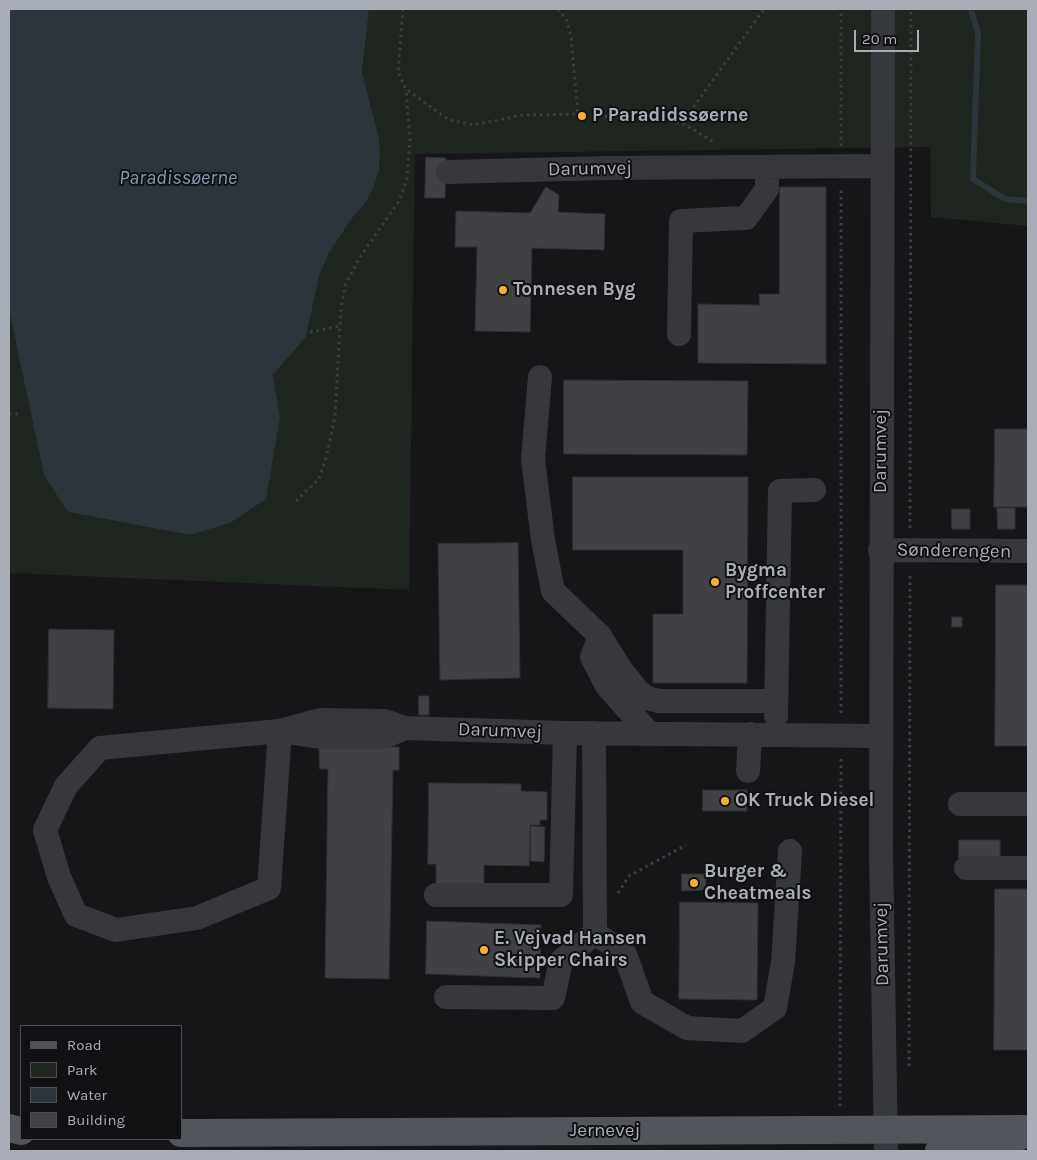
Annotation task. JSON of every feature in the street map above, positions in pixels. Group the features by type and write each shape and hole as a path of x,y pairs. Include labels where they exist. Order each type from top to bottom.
{"main road":[{"name":"Jernevej","path":"182,1133 840,1130 881,1144 1028,1129"},
{"path":"938,1151 981,1150 1028,1133"}],"street":[{"name":"Darumvej","path":"881,1144 880,550 882,9"},
{"name":"Darumvej","path":"448,172 608,168 882,166"},
{"path":"679,334 681,221 746,218 767,189 767,167"},
{"path":"540,377 533,459 543,540 553,592 600,636 620,668 637,690 647,698 659,700 776,701"},
{"path":"777,735 780,491 814,490"},
{"name":"Sønderengen","path":"880,550 1028,551"},
{"path":"600,636 592,657 607,686 649,733"},
{"name":"Darumvej","path":"280,731 269,888 197,918 116,930 76,915 60,877 45,830 66,786 100,748 280,731 320,720 384,721 405,728 565,733 880,736"},
{"path":"436,895 561,895 565,733"},
{"path":"594,733 595,933"},
{"path":"748,771 750,734"},
{"path":"960,804 1028,804"},
{"path":"595,933 626,954 642,1002 687,1028 742,1031 775,1008 784,962 790,851"},
{"path":"966,868 1028,868"},
{"path":"446,997 553,998 561,961 595,933"}],"path":[{"path":"296,501 319,479 326,458 335,417 340,326 346,283 360,258 399,202 407,179 410,139 406,89 398,72 403,9"},
{"path":"558,9 567,21 571,37 578,114"},
{"path":"682,123 764,9"},
{"path":"840,1130 841,9"},
{"path":"406,89 449,120 474,124 522,115 578,114 682,123 710,140 726,167"},
{"path":"310,332 340,326"},
{"path":"9,414 20,414"},
{"path":"614,899 629,876 686,846"}],"green space":[{"path":"369,9 1028,9 1028,226 931,217 930,147 415,154 409,590 9,573 9,309 68,512 190,535 230,523 280,417 273,375 306,337 319,276 329,253 350,221 366,202 379,171 379,138 362,72"}],"water":[{"name":"Paradissøerne","path":"9,9 369,9 362,72 379,138 379,171 366,202 350,221 329,253 319,276 306,337 273,375 280,417 266,499 230,523 190,535 68,512 44,475 9,309"}],"building":[{"path":"426,157 446,158 445,198 425,198"},
{"name":"Tonnesen Byg","path":"546,187 559,195 558,212 605,214 604,250 532,248 530,332 475,331 477,247 455,247 456,211 530,213"},
{"path":"780,187 826,187 826,364 698,363 698,304 760,305 759,294 779,294"},
{"path":"564,380 748,381 747,455 564,454"},
{"path":"995,429 1028,429 1028,507 994,507"},
{"name":"Bygma Proffcenter","path":"573,477 748,477 747,683 653,683 653,614 683,614 683,550 573,550"},
{"path":"997,508 1015,508 1015,529 998,529"},
{"path":"952,509 970,509 970,529 952,529"},
{"path":"518,543 520,678 440,680 438,544"},
{"path":"996,585 1028,585 1028,746 995,746"},
{"path":"952,617 962,617 962,627 952,627"},
{"path":"49,629 114,630 113,709 48,708"},
{"path":"419,696 429,696 429,715 419,715"},
{"path":"319,746 399,747 399,770 393,770 389,979 325,978 328,769 320,769"},
{"path":"429,783 521,784 521,791 547,792 547,820 540,820 540,825 530,825 529,866 484,865 484,889 436,889 436,864 428,864"},
{"path":"703,790 747,790 747,811 703,811"},
{"path":"531,826 545,827 544,862 531,861"},
{"path":"959,840 1000,840 1000,858 959,858"},
{"path":"682,874 706,874 706,890 682,891"},
{"path":"995,889 1028,889 1028,1050 994,1050"},
{"path":"680,902 758,903 757,1000 679,999"},
{"name":"E. Vejvad Hansen Skipper Chairs","path":"427,921 541,925 540,978 426,974"}],"waterway":[{"path":"971,9 978,33 973,179 1005,199 1028,201"}],"place":[{"name":"P Paradidssøerne","path":"582,116"},
{"name":"Tonnesen Byg","path":"503,290"},
{"name":"Bygma Proffcenter","path":"715,582"},
{"name":"OK Truck Diesel","path":"725,801"},
{"name":"Burger & Cheatmeals","path":"694,883"},
{"name":"E. Vejvad Hansen Skipper Chairs","path":"484,950"}]}
